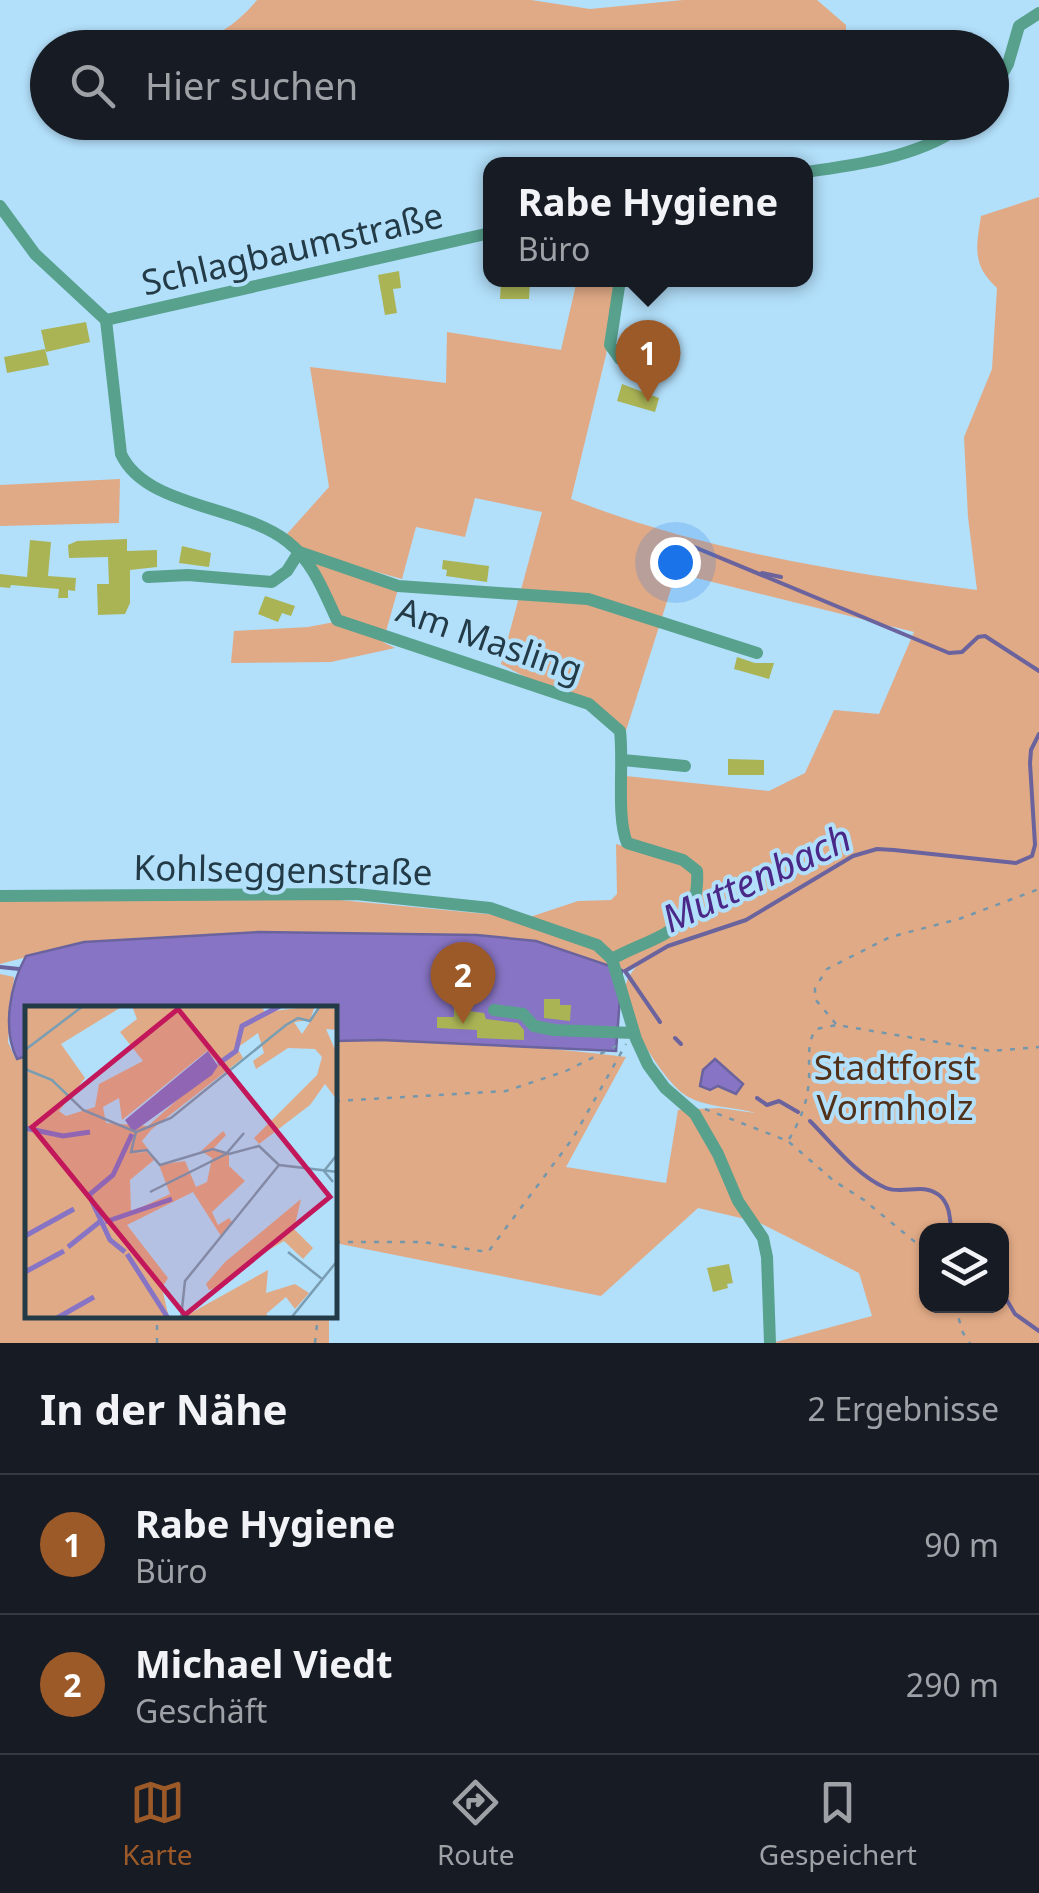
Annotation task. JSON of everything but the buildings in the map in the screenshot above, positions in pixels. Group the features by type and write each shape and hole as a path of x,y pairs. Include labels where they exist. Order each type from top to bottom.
{"street":[{"path":"1009,61 1020,26 1039,12"},
{"path":"813,171 863,164 938,140"},
{"path":"0,206 35,254 106,320"},
{"name":"Schlagbaumstraße","path":"106,320 483,236"},
{"path":"619,287 610,345 620,359 632,364"},
{"name":"Am Masling","path":"106,320 121,454 129,472 155,488 250,521 284,538 317,576 337,620 588,704 620,731 624,760 622,830 627,842 683,860 697,871 698,893 691,912 676,928 612,959"},
{"path":"148,577 188,574 272,582 287,571 299,552 398,586 588,599 758,653"},
{"path":"624,760 686,766"},
{"name":"Kohlseggenstraße","path":"0,896 409,897 490,908 597,945 612,959"},
{"path":"612,959 648,1066 684,1104 710,1141 738,1201 762,1238 767,1257 770,1343"},
{"path":"494,1010 523,1014 534,1026 554,1030 634,1033"}],"path":[{"path":"838,1026 815,999 815,988 827,969 890,937 959,919 1039,889"},
{"path":"788,1141 802,1117 809,1082 810,1038 816,1029 838,1026 991,1051 1039,1048"},
{"path":"338,1101 506,1090 566,1070 628,1040 573,1138 488,1252 422,1242 338,1242"},
{"path":"684,1104 788,1141 919,1245"},
{"path":"956,1313 962,1334 970,1343"},
{"path":"156,1343 157,1318"},
{"path":"315,1343 318,1318"}],"green space":[{"path":"257,0 531,0 590,9 683,0 817,0 846,25 846,30 224,30"},
{"name":"Stadtforst Vormholz","path":"1039,197 1039,1343 772,1343 872,1316 859,1273 758,1222 698,1208 601,1296 338,1244 338,1041 481,1044 626,1057 566,1167 666,1183 678,1110 719,1108 755,1113 689,1097 663,1073 637,1031 627,1003 626,983 638,965 622,970 536,941 477,935 259,932 84,942 0,964 0,901 319,898 527,918 578,901 611,900 617,894 616,844 695,869 634,841 626,833 626,776 769,791 805,773 834,710 879,714 914,632 676,573 624,737 622,728 501,664 542,512 475,498 465,537 416,527 402,579 308,553 286,535 329,487 310,367 446,383 447,332 561,350 575,287 616,287 606,355 571,499 670,532 771,557 977,590 964,437 992,369 997,288 983,272 978,255 981,216"},
{"path":"120,479 119,523 0,526 0,485"},
{"path":"312,561 398,589 383,642 395,648 331,662 231,663 234,631 340,621"},
{"path":"0,974 14,977 8,1042 16,1060 25,1058 25,1318 329,1318 329,1343 0,1343"}],"shaded area":[{"path":"259,932 477,935 536,941 622,970 616,1051 338,1041 338,1006 25,1006 25,1057 17,1059 10,1034 10,1007 26,956 84,942"},
{"path":"715,1059 743,1084 736,1094 718,1086 710,1090 700,1086 703,1070"}],"waterway":[{"path":"687,544 949,653 962,652 978,637 985,636 1039,671"},
{"path":"762,573 781,577"},
{"name":"Muttenbach","path":"660,1022 625,971 668,946 746,920 853,856 877,849 1016,863 1032,856 1035,845 1030,763 1039,734"},
{"name":"Muttenbach","path":"0,967 19,969"},
{"path":"675,1038 681,1044"},
{"path":"757,1098 767,1105 779,1101 798,1112"},
{"path":"810,1121 875,1183 893,1190 926,1189 939,1195 950,1223"},
{"path":"1009,1304 1015,1314 1039,1331"}],"place":[{"name":"Rabe Hygiene","path":"648,402"},
{"name":"Michael Viedt","path":"463,1024"}]}
